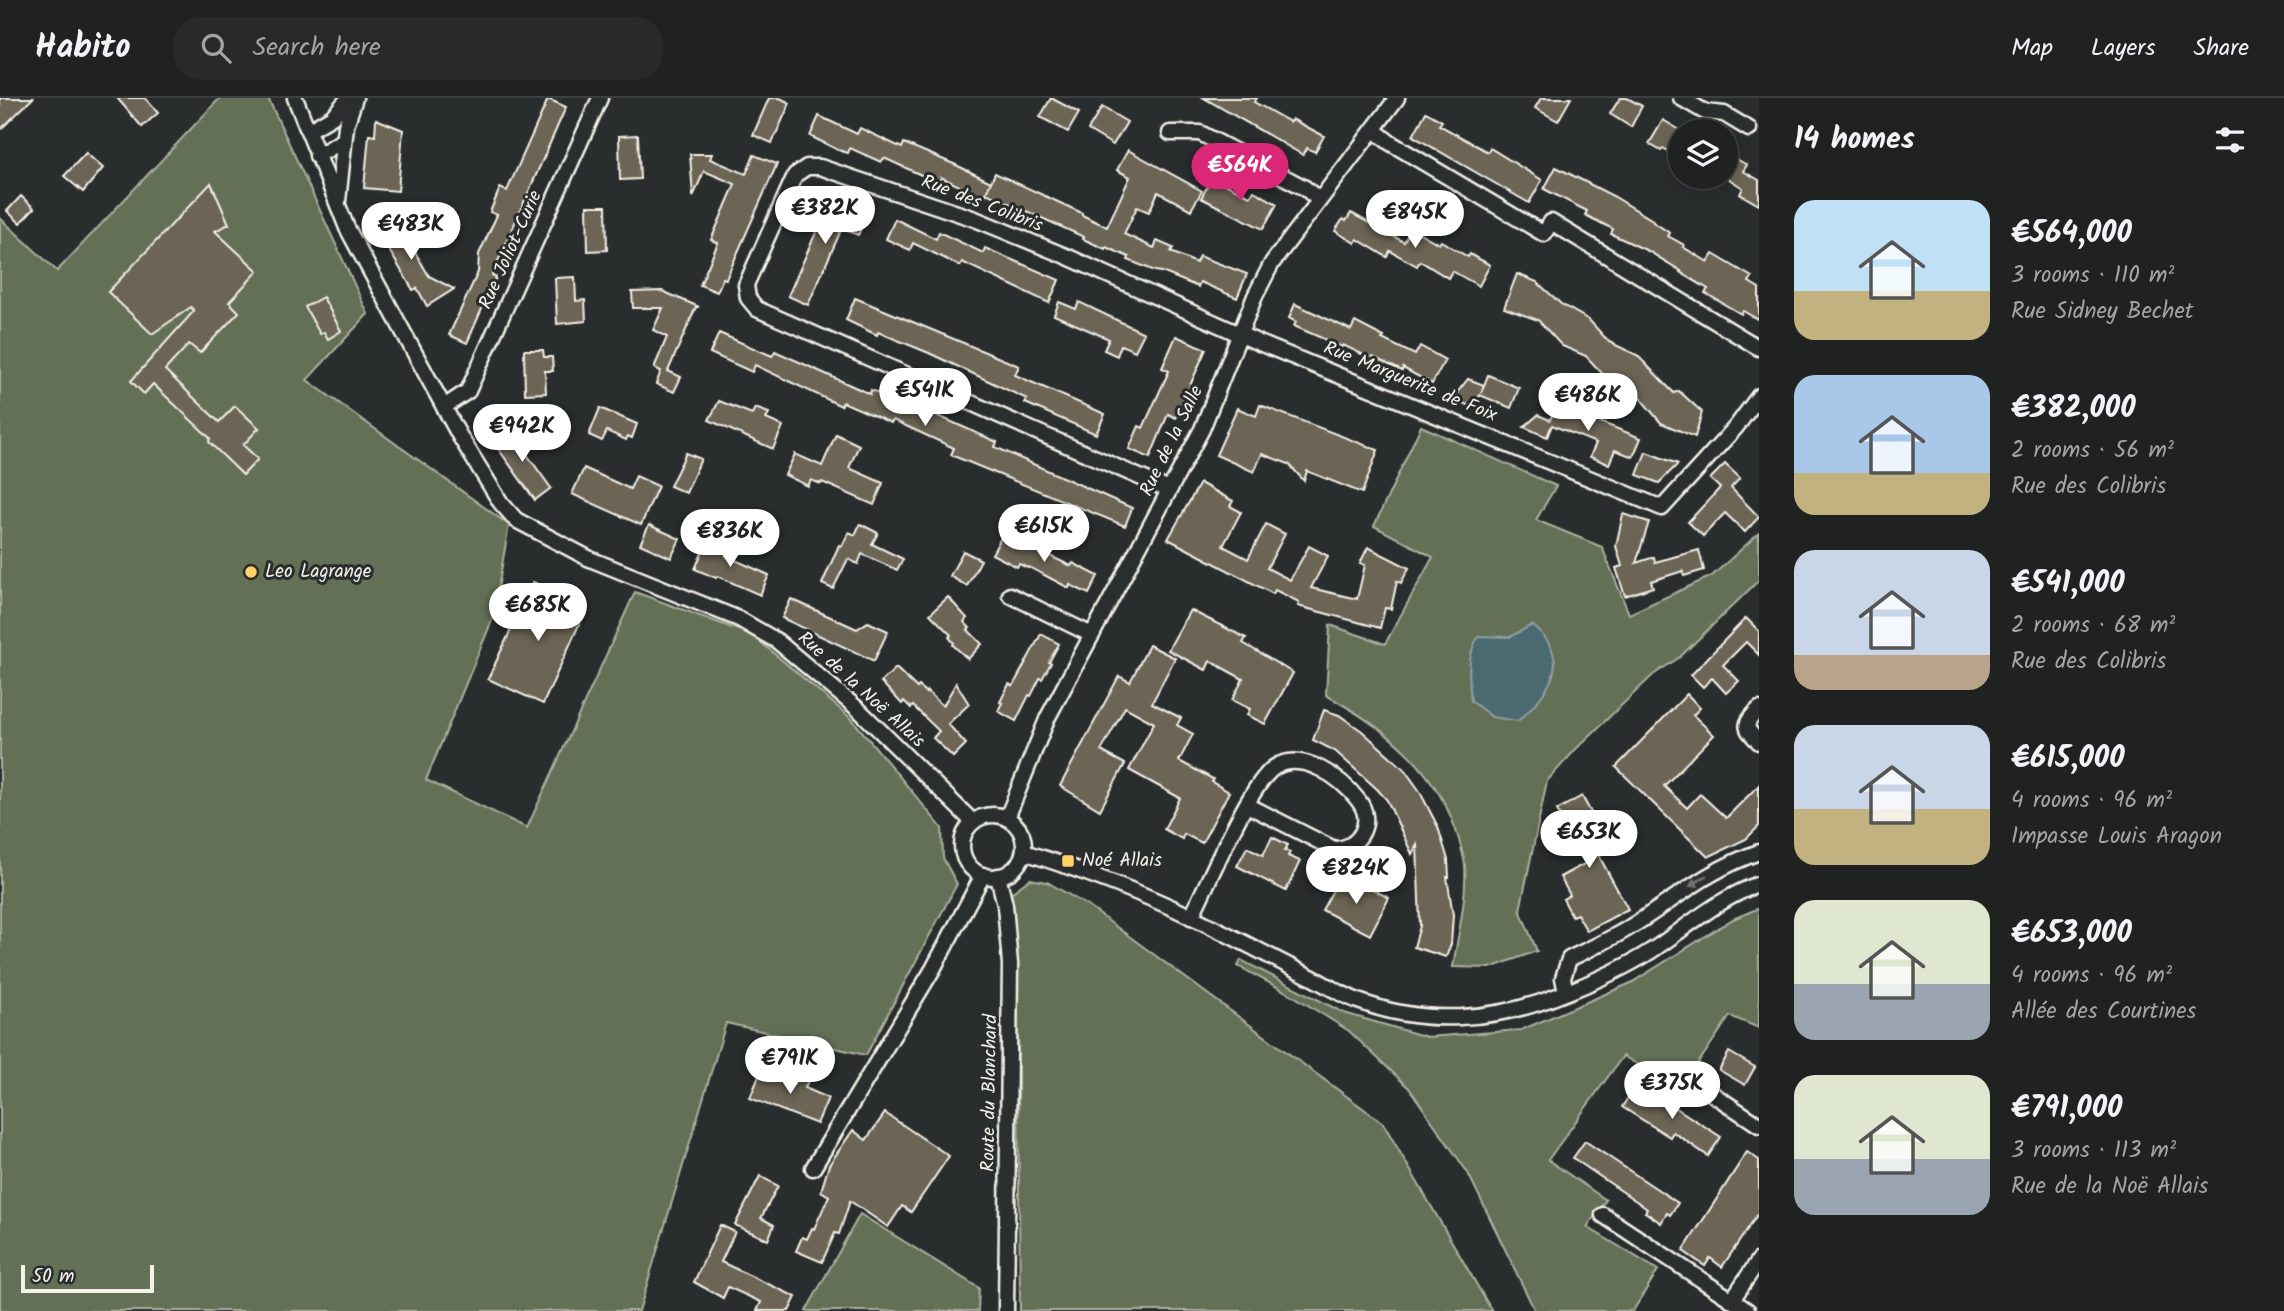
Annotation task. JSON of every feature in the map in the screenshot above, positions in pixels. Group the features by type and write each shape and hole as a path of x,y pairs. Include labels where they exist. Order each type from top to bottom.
{"street":[{"name":"Rue de la Noë Allais","path":"295,98 347,228 484,477 516,520 590,559 739,619 777,641 858,709 973,822"},
{"path":"308,131 332,117 349,98"},
{"path":"338,206 346,126 355,98"},
{"name":"Rue Joliot-Curie","path":"444,407 468,391 600,98"},
{"name":"Rue de la Salle","path":"1007,818 1048,717 1202,429 1239,333 1272,263 1397,98"},
{"path":"1681,98 1705,112 1724,114 1749,130"},
{"path":"1374,130 1389,142 1544,234 1551,222 1759,348"},
{"path":"1170,133 1200,133 1305,188 1319,200"},
{"path":"317,156 344,140"},
{"name":"Rue des Colibris","path":"1169,490 757,309 748,298 746,285 795,176 807,167 820,167 975,219 1239,333"},
{"name":"Rue Marguerite de Foix","path":"1239,333 1662,508 1736,427 1759,397"},
{"path":"1010,595 1092,635"},
{"path":"1759,709 1746,726 1747,731 1759,742"},
{"path":"1191,917 1247,804 1260,782 1275,767 1291,762 1304,763 1332,775 1359,800 1365,813 1364,827 1358,840 1346,849 1334,849 1247,804"},
{"path":"989,815 1007,818 1021,832 1024,852 1015,868 998,876 983,875 967,862 963,852 962,841 966,831 973,822 989,815"},
{"path":"1024,852 1118,884 1191,917 1358,1001 1399,1012 1436,1017 1504,1013 1566,992 1650,951 1701,915 1743,890 1759,884"},
{"path":"1566,992 1563,978 1569,959 1628,929 1730,862 1759,852"},
{"path":"813,1168 933,969 983,875"},
{"name":"Route du Blanchard","path":"998,876 1005,905 1010,964 1006,1311"},
{"path":"1705,1089 1759,1125"},
{"path":"1603,1215 1748,1311"},
{"path":"1732,1300 1759,1260"}],"green space":[{"path":"220,98 268,98 368,314 307,380 509,525 493,618 426,780 527,828 635,592 752,635 852,719 942,828 943,858 957,884 866,1055 726,1023 639,1311 0,1311 0,218 57,271"},
{"path":"1421,426 1556,486 1536,520 1602,547 1629,614 1712,576 1759,533 1759,580 1680,657 1653,675 1576,749 1547,781 1520,910 1537,951 1490,968 1453,967 1463,904 1465,866 1459,840 1439,793 1408,754 1389,737 1326,695 1330,625 1385,644 1433,557 1374,526"},
{"path":"1030,879 1047,882 1088,906 1383,1123 1492,1311 1020,1311 1017,955 1011,893"},
{"path":"1759,908 1759,1028 1730,1016 1680,1090 1623,1056 1548,1160 1606,1200 1587,1227 1658,1270 1633,1311 1535,1311 1468,1173 1409,1088 1349,1031 1292,995 1238,966 1241,960 1344,1013 1427,1037 1521,1030 1631,983 1733,919"},
{"path":"860,1214 979,1288 978,1311 806,1311"}],"water":[{"path":"1532,625 1552,650 1555,662 1548,686 1518,721 1492,717 1471,701 1469,667 1475,643 1479,636 1510,637"}],"building":[{"path":"0,98 33,98 0,130"},
{"path":"117,98 145,98 158,113 142,127"},
{"path":"769,98 780,98 790,103 772,143 753,135"},
{"path":"1051,98 1079,113 1068,132 1040,117"},
{"path":"1204,98 1257,98 1254,102 1290,122 1292,119 1324,136 1315,152 1307,148 1303,155"},
{"path":"1541,98 1571,98 1558,121 1535,108"},
{"path":"1620,98 1627,98 1642,106 1631,127 1610,114"},
{"path":"548,99 566,107 492,275 496,277 467,343 449,335 478,272 479,254 497,215 490,212 500,188 507,191"},
{"path":"1102,107 1127,122 1113,145 1088,130"},
{"path":"1426,112 1442,121 1439,125 1488,152 1490,148 1542,180 1529,203 1413,136"},
{"path":"819,116 857,134 860,128 902,148 904,143 991,182 995,173 1107,227 1130,177 1117,170 1128,150 1202,191 1191,210 1158,192 1149,212 1137,207 1124,234 1154,248 1157,241 1173,248 1171,252 1196,263 1199,256 1247,274 1237,298 1200,282 1198,287 1128,260 1129,257 1106,247 1105,249 986,193 984,198 941,177 939,182 930,179 884,158 881,162 850,148 848,153 838,150 810,136"},
{"path":"376,119 403,130 398,191 364,188 369,135 375,136"},
{"path":"1663,120 1668,123 1668,151 1663,148 1661,151 1649,144"},
{"path":"638,135 640,179 620,180 619,136"},
{"path":"86,153 103,168 83,192 64,176"},
{"path":"690,154 712,154 710,159 746,174 754,155 777,164 726,279 723,278 717,292 700,285 718,243 711,240 735,184 704,171 693,197"},
{"path":"1738,160 1747,165 1743,171 1759,180 1759,205 1740,194 1743,188 1738,185"},
{"path":"1556,167 1615,197 1654,221 1670,233 1668,236 1708,262 1713,254 1752,277 1749,282 1759,288 1759,320 1743,311 1741,314 1705,293 1708,289 1681,271 1648,251 1611,234 1613,229 1585,215 1587,211 1544,189"},
{"path":"1212,178 1250,196 1254,191 1277,204 1263,229 1201,198"},
{"path":"211,183 229,224 215,231 258,271 229,302 239,312 200,353 189,344 165,370 219,422 235,406 259,428 243,445 258,459 243,475 209,442 210,438 153,384 144,394 131,381 194,311 191,307 152,334 108,292"},
{"path":"21,196 34,208 20,223 7,211"},
{"path":"832,196 868,214 858,235 842,228 808,305 788,296"},
{"path":"587,206 606,206 607,250 588,251"},
{"path":"452,211 455,234 445,240 435,222"},
{"path":"1351,213 1404,242 1411,228 1439,244 1441,241 1468,257 1470,254 1490,265 1479,286 1452,271 1448,278 1420,261 1417,266 1390,251 1387,257 1357,239 1355,243 1335,231"},
{"path":"394,216 429,276 454,289 427,306 417,288 413,290 375,227"},
{"path":"895,219 936,239 939,232 983,253 985,248 1059,280 1049,303 962,262 960,266 913,243 910,250 886,239"},
{"path":"1517,274 1537,282 1561,304 1589,320 1609,342 1637,355 1674,393 1679,391 1702,412 1695,437 1661,423 1636,393 1611,383 1586,356 1562,346 1538,320 1504,308"},
{"path":"575,277 576,301 585,300 586,321 557,324 555,278"},
{"path":"662,291 699,307 696,307 668,371 681,377 674,392 656,384 661,371 654,368 667,337 653,330 663,308 633,308 632,292"},
{"path":"323,297 341,331 328,339 324,332 320,334 305,307"},
{"path":"855,298 1019,366 1015,375 1105,414 1096,434 1025,403 1027,399 929,353 878,332 877,335 846,320"},
{"path":"1059,302 1076,309 1079,302 1144,333 1135,351 1121,345 1117,356 1104,350 1109,339 1054,315"},
{"path":"1295,304 1351,330 1355,322 1415,355 1420,346 1445,360 1432,384 1403,368 1402,371 1294,326 1296,322 1289,318"},
{"path":"719,333 772,356 775,351 870,394 871,390 916,410 918,407 997,442 995,447 1132,508 1125,526 951,455 954,448 893,420 891,423 843,402 841,406 755,365 752,372 710,353"},
{"path":"1176,336 1206,349 1176,418 1168,414 1150,458 1129,449 1139,426 1143,428 1169,371 1162,368"},
{"path":"524,350 543,350 544,357 552,357 553,371 545,371 546,393 525,394"},
{"path":"1488,375 1519,388 1511,408 1480,395 1475,408 1452,399 1468,379 1484,385 1481,393"},
{"path":"719,401 752,414 755,408 769,413 766,419 783,426 773,449 709,420"},
{"path":"1260,405 1378,450 1362,493 1307,471 1304,481 1289,464 1262,454 1254,472 1216,455 1237,408 1256,416"},
{"path":"1556,405 1641,438 1633,457 1615,450 1609,464 1590,457 1596,443 1552,425 1547,437 1524,427 1538,415 1550,420"},
{"path":"600,408 637,424 632,438 628,436 626,440 607,431 602,441 589,435"},
{"path":"508,428 551,488 535,500 492,440"},
{"path":"836,434 859,445 849,468 883,483 874,505 822,482 821,484 811,480 808,486 785,475 795,454 822,466"},
{"path":"1646,452 1678,464 1659,483 1637,475"},
{"path":"686,453 701,459 686,493 670,486"},
{"path":"1725,464 1740,478 1731,488 1759,517 1745,532 1725,513 1703,536 1688,522 1720,488 1710,479"},
{"path":"584,468 630,489 636,476 658,486 641,525 572,494"},
{"path":"1200,483 1233,501 1230,506 1241,512 1223,546 1248,559 1266,524 1285,534 1267,568 1290,580 1309,546 1328,556 1311,588 1357,599 1365,565 1360,563 1368,547 1409,568 1401,583 1397,581 1391,609 1385,608 1380,628 1298,606 1299,602 1275,590 1273,594 1168,539"},
{"path":"1623,514 1649,522 1636,563 1654,557 1655,562 1699,550 1704,570 1684,576 1683,571 1651,581 1653,587 1625,596 1616,568 1622,566 1616,546"},
{"path":"860,524 878,533 872,544 903,559 897,570 862,554 858,564 848,559 833,589 822,584 839,545 842,546 849,532 855,535"},
{"path":"649,525 680,539 671,558 640,544"},
{"path":"1003,534 1098,576 1089,594 1070,585 1069,588 1029,567 1019,564 1017,567 992,554"},
{"path":"707,541 728,550 726,556 769,575 760,595 695,569"},
{"path":"963,551 981,560 967,586 950,576"},
{"path":"533,582 587,607 543,704 488,679"},
{"path":"948,597 967,618 964,622 970,628 968,630 982,644 968,659 953,645 949,637 951,635 930,614"},
{"path":"791,599 857,629 868,622 888,631 874,661 782,618"},
{"path":"1190,610 1246,638 1243,643 1293,673 1265,724 1247,715 1250,709 1232,700 1243,679 1210,661 1206,670 1168,650"},
{"path":"1746,618 1759,631 1759,655 1746,642 1723,665 1739,681 1726,693 1712,678 1703,687 1691,675"},
{"path":"1041,634 1059,644 1049,662 1051,663 1031,696 1029,695 1016,721 998,711 1002,703 1000,702 1009,684 1013,686"},
{"path":"1149,645 1175,658 1152,703 1181,718 1177,725 1193,734 1179,761 1213,779 1212,782 1229,792 1202,843 1184,834 1182,839 1164,829 1180,798 1129,770 1154,723 1125,707 1101,751 1125,764 1100,810 1060,786 1119,676 1130,682"},
{"path":"896,668 917,688 919,686 926,693 927,691 943,706 956,683 969,704 948,724 966,744 953,757 933,738 939,731 913,706 911,708 904,701 902,704 881,682"},
{"path":"1687,694 1700,708 1693,715 1714,735 1664,786 1687,808 1700,794 1726,818 1759,785 1759,826 1746,839 1708,857 1616,767"},
{"path":"1324,710 1339,715 1362,731 1404,769 1419,790 1438,827 1448,860 1447,877 1453,915 1451,944 1446,957 1414,947 1420,926 1417,845 1412,854 1387,800 1377,789 1335,751 1313,740"},
{"path":"1582,796 1611,849 1599,856 1628,909 1587,931 1577,914 1572,916 1563,899 1570,895 1560,877 1586,863 1557,810"},
{"path":"1272,837 1288,845 1285,850 1290,852 1288,856 1300,861 1286,891 1237,866 1247,847 1263,855"},
{"path":"1338,881 1353,889 1357,881 1389,898 1370,935 1322,910"},
{"path":"1729,1052 1755,1067 1745,1085 1719,1070"},
{"path":"761,1071 790,1083 795,1072 809,1078 805,1088 828,1098 817,1124 750,1098"},
{"path":"1650,1091 1721,1137 1708,1156 1673,1132 1670,1137 1622,1107 1631,1093 1644,1101"},
{"path":"885,1113 949,1156 911,1212 902,1206 888,1227 850,1201 839,1234 835,1233 822,1262 796,1251 802,1237 807,1239 812,1228 814,1229 829,1196 821,1191 829,1165 853,1130 866,1140"},
{"path":"1585,1141 1678,1203 1670,1215 1667,1213 1661,1223 1645,1212 1647,1209 1639,1203 1573,1158"},
{"path":"1747,1152 1759,1160 1759,1212 1722,1267 1710,1258 1705,1266 1683,1251"},
{"path":"760,1176 778,1186 761,1218 774,1225 768,1240 735,1225"},
{"path":"720,1225 735,1232 721,1262 796,1297 789,1311 757,1311 761,1302 728,1287 723,1298 694,1282"}],"place":[{"name":"Leo Lagrange","path":"251,572"},
{"name":"Noé Allais","path":"1068,861"}]}
